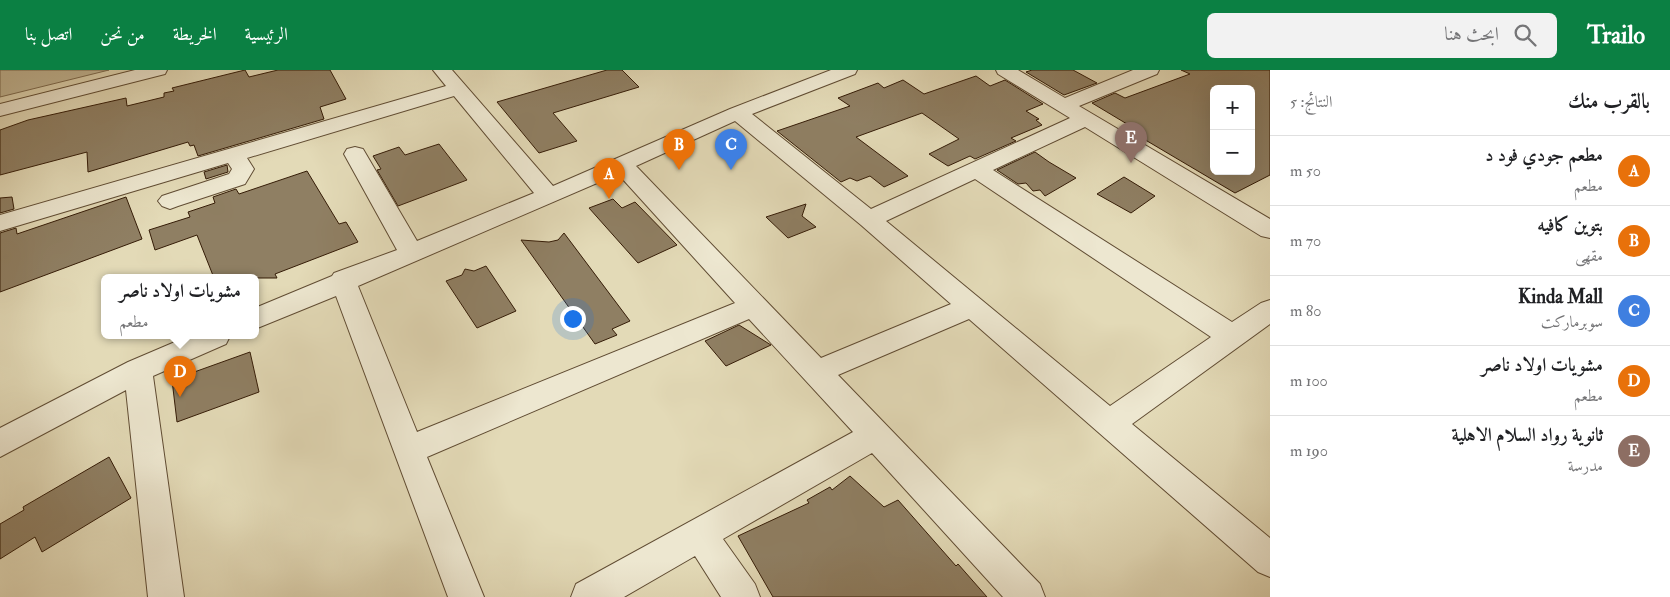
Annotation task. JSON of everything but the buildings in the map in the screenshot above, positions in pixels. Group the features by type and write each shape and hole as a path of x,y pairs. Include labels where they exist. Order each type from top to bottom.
{"street":[{"path":"0,110 158,70"},
{"path":"442,70 550,196"},
{"path":"259,317 343,280 412,254 550,196 737,113 848,70"},
{"path":"1005,70 1270,230"},
{"path":"1062,106 1150,70"},
{"path":"0,224 458,89"},
{"path":"737,113 868,219 1270,560"},
{"path":"868,219 1086,119"},
{"path":"356,154 412,254"},
{"path":"170,202 237,178 243,169 234,155"},
{"path":"621,164 1027,597"},
{"path":"976,169 1233,337"},
{"path":"1249,218 1270,206"},
{"path":"343,280 466,597"},
{"path":"409,450 753,306"},
{"path":"816,372 971,307"},
{"path":"1108,424 1270,310"},
{"path":"0,443 138,370 209,339"},
{"path":"138,370 166,597"},
{"path":"589,597 875,435"},
{"path":"700,534 742,597"}],"shaded area":[{"path":"0,70 109,70 0,97"}],"place":[{"name":"ثانوية رواد السلام الاهلية","path":"1131,163"},
{"name":"بتوين كافيه","path":"679,170"},
{"name":"Kinda Mall","path":"731,170"},
{"name":"مطعم جودي فود د","path":"609,199"},
{"name":"مشويات اولاد ناصر","path":"180,397"}]}
